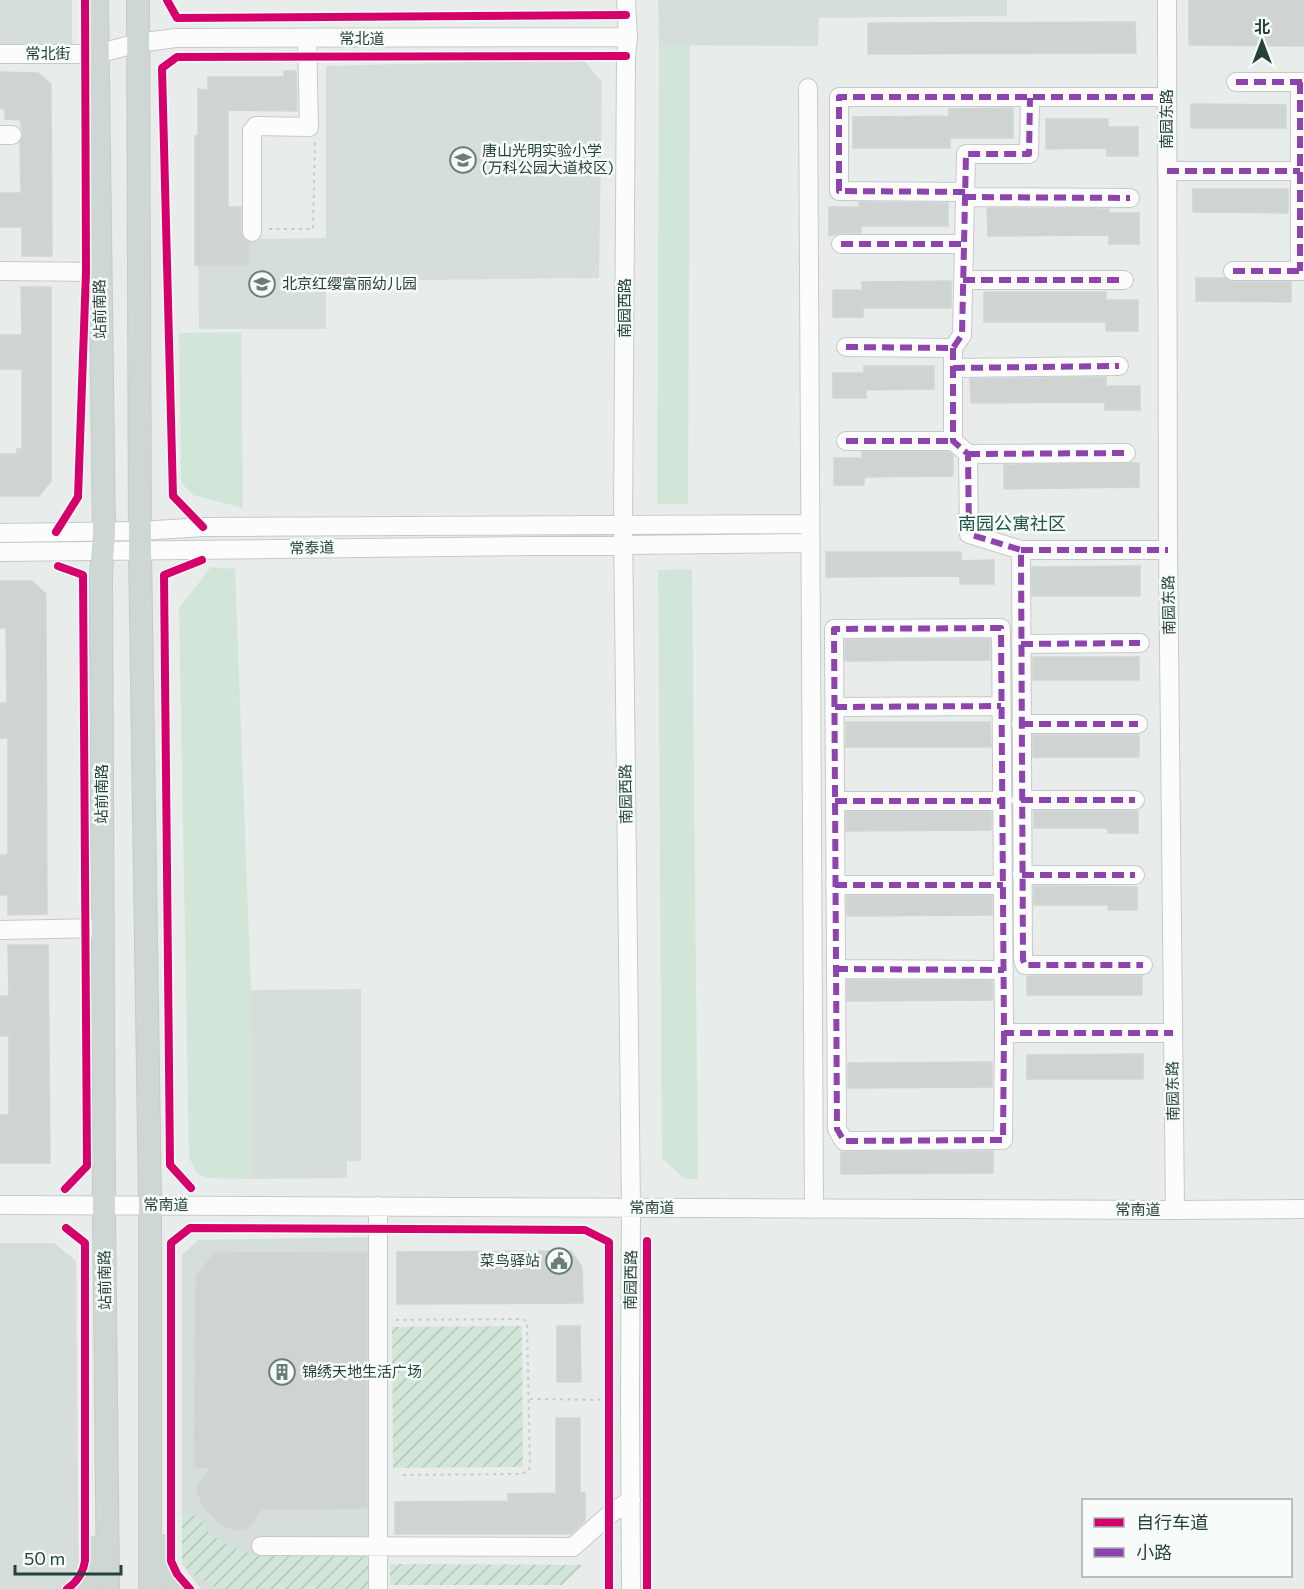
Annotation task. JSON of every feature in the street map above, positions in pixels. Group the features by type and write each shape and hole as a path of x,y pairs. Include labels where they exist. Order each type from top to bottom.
{"main road":[{"name":"站前南路","path":"97,0 103,542 101,575 104,1205 108,1589"},
{"path":"138,0 140,541 150,1205 150,1589"},
{"path":"82,1589 94,1572 97,1560 98,1511 107,1481"},
{"path":"150,1481 160,1512 161,1562 174,1589"}],"street":[{"name":"南园西路","path":"626,0 628,38 623,525 631,1208 631,1589"},
{"name":"南园东路","path":"1167,0 1168,550 1175,1210"},
{"name":"常北道","path":"97,54 138,43 177,38 628,38"},
{"path":"260,231 252,131 256,126 309,127 307,39"},
{"name":"常北街","path":"0,54 97,54"},
{"path":"1233,271 1302,271 1300,171 1302,82 1236,82"},
{"path":"808,88 814,1209"},
{"path":"1130,198 838,191 839,97 1167,97"},
{"path":"953,441 953,348 962,336 966,154 1029,154 1030,98"},
{"path":"1167,171 1300,171"},
{"path":"841,244 964,244"},
{"path":"0,271 99,272"},
{"path":"963,280 1124,280"},
{"path":"846,347 953,348"},
{"path":"953,368 1119,366"},
{"path":"846,441 953,441 968,454 1126,453"},
{"path":"968,454 969,534 1021,550 1168,550"},
{"name":"常泰道","path":"140,541 203,527 810,524"},
{"name":"常泰道","path":"0,533 103,542"},
{"name":"常泰道","path":"0,552 103,542 140,541 810,543"},
{"path":"1021,550 1023,960 1025,965 1143,965"},
{"path":"1001,628 1001,706 1004,970 1002,1140 844,1141 837,1129 834,629 1001,628"},
{"path":"1021,644 1140,643"},
{"path":"835,707 1001,706"},
{"path":"1021,724 1138,724"},
{"path":"1022,800 1135,800"},
{"path":"835,801 1003,801"},
{"path":"1022,876 1135,875"},
{"path":"836,885 1003,885"},
{"path":"0,930 103,928"},
{"path":"836,969 1004,970"},
{"path":"1004,1032 1173,1034"},
{"name":"常南道","path":"0,1205 1304,1209"},
{"path":"378,1206 378,1589"},
{"path":"261,1546 573,1546 610,1514 631,1500"}],"path":[{"path":"260,231 313,229 315,138"},
{"path":"396,1320 522,1319 527,1321 530,1467 528,1472 519,1474 398,1475"},
{"path":"610,1388 610,1411"},
{"path":"529,1399 630,1399"}],"shaded area":[{"path":"0,0 72,0 72,45 0,44"},
{"path":"658,0 1007,0 1007,16 819,18 818,46 659,45"},
{"name":"唐山光明实验小学 (万科公园大道校区)","path":"583,59 602,82 599,278 326,281 326,329 199,329 198,240 326,238 326,66"},
{"path":"361,989 361,1161 347,1161 347,1178 252,1179 251,990"},
{"name":"锦绣天地生活广场","path":"378,1237 381,1589 201,1589 182,1564 182,1255 198,1240"},
{"path":"0,1243 54,1243 76,1261 79,1589 0,1589"}],"green space":[{"path":"659,45 690,45 688,504 657,504"},
{"path":"241,332 243,508 193,495 181,482 179,333"},
{"path":"211,567 235,569 251,990 252,1179 208,1178 198,1174 189,1158 179,608"},
{"path":"692,569 698,1179 685,1179 662,1158 658,570"},
{"path":"522,1326 523,1467 393,1468 392,1327"},
{"path":"182,1515 199,1516 209,1533 231,1547 257,1556 373,1557 373,1589 218,1589 198,1578 182,1564"},
{"path":"390,1564 583,1565 562,1585 390,1585"}],"building":[{"path":"1189,0 1304,0 1304,46 1189,45"},
{"path":"1135,22 1136,53 868,54 868,23"},
{"path":"284,71 296,71 297,111 228,110 228,207 241,207 241,233 243,238 249,242 249,265 195,265 195,136 198,136 198,89 208,90 208,77 284,77"},
{"path":"0,72 38,73 51,84 52,256 22,256 22,227 0,227 0,193 21,193 20,142 23,136 20,120 5,119 5,109 0,109"},
{"path":"1191,104 1286,105 1286,128 1191,128"},
{"path":"1013,108 1013,138 950,138 950,148 853,148 853,117 949,116 949,109"},
{"path":"1046,119 1108,119 1108,127 1138,127 1138,156 1107,156 1106,148 1046,149"},
{"path":"1193,189 1288,189 1288,213 1193,212"},
{"path":"859,202 948,203 948,226 861,226 861,233 841,233 829,236 829,207 859,207"},
{"path":"987,208 1109,209 1109,213 1139,213 1139,244 1109,244 1109,235 988,236"},
{"path":"1196,278 1225,278 1233,282 1291,282 1291,302 1196,301"},
{"path":"951,281 951,308 863,308 863,317 833,317 833,290 862,290 862,282"},
{"path":"21,287 51,287 51,481 39,496 0,496 0,454 17,454 17,449 22,449 22,369 0,369 0,335 22,335"},
{"path":"984,292 1106,292 1106,300 1138,300 1138,331 1106,331 1106,322 984,322"},
{"path":"864,366 934,366 934,389 866,390 866,398 833,398 833,373 864,373"},
{"path":"1106,377 1106,386 1140,386 1140,410 1105,410 1105,402 971,403 970,379"},
{"path":"862,452 949,452 953,456 953,476 864,477 864,485 834,485 834,458 862,458"},
{"path":"1139,463 1139,487 1004,489 1004,465"},
{"path":"826,552 961,552 961,561 994,560 994,584 960,584 960,576 826,577"},
{"path":"1140,566 1140,596 1032,596 1032,567"},
{"path":"0,581 32,581 46,594 47,914 8,915 8,895 0,895 0,855 8,855 8,738 0,738 0,703 7,703 6,628 0,628"},
{"path":"990,639 990,660 845,661 845,640"},
{"path":"1033,657 1139,657 1139,680 1033,680"},
{"path":"846,722 990,722 991,747 846,747"},
{"path":"1033,735 1139,735 1139,757 1033,757"},
{"path":"1034,811 1138,811 1138,833 1108,833 1108,828 1034,828"},
{"path":"846,812 991,812 991,830 846,831"},
{"path":"1034,886 1137,887 1137,910 1108,910 1108,905 1034,905"},
{"path":"847,896 992,896 992,915 847,916"},
{"path":"8,945 48,945 50,1163 0,1163 0,1115 9,1115 9,1036 0,1036 0,996 9,996"},
{"path":"1027,976 1142,976 1142,995 1027,995"},
{"path":"847,980 992,981 993,1000 847,1001"},
{"path":"1143,1054 1143,1079 1027,1079 1027,1055"},
{"path":"992,1062 992,1087 848,1088 848,1063"},
{"path":"993,1151 993,1173 841,1174 841,1152"},
{"path":"571,1251 582,1267 583,1303 397,1304 397,1252"},
{"name":"锦绣天地生活广场","path":"367,1252 367,1508 260,1510 253,1524 245,1529 236,1530 226,1527 203,1507 197,1491 198,1484 211,1468 194,1467 196,1277 214,1253"},
{"path":"557,1326 580,1326 581,1382 557,1382"},
{"path":"556,1418 580,1418 580,1493 585,1493 585,1521 571,1534 395,1534 395,1502 508,1501 508,1494 556,1493"}],"marked path":[{"path":"1236,82 1304,82"},
{"path":"1300,82 1300,271"},
{"path":"965,192 839,191 839,97 1166,97"},
{"path":"846,347 953,348 962,335 966,154 1029,154 1030,98"},
{"path":"1167,171 1300,171"},
{"path":"964,197 1130,198"},
{"path":"841,244 964,244"},
{"path":"1233,271 1304,271"},
{"path":"963,280 1124,280"},
{"path":"953,348 953,441 968,454 969,534 1021,550 1023,960 1025,965 1143,965"},
{"path":"953,368 1119,366"},
{"path":"846,441 953,441"},
{"path":"968,454 1126,453"},
{"path":"1021,550 1168,550"},
{"path":"1004,1033 1003,1140 844,1141 837,1129 834,629 1001,628 1004,1033 1173,1033"},
{"path":"1021,644 1140,643"},
{"path":"835,707 1001,706"},
{"path":"1021,724 1138,724"},
{"path":"1021,800 1135,800"},
{"path":"835,801 1003,801"},
{"path":"1022,875 1135,875"},
{"path":"835,885 1003,885"},
{"path":"836,969 1004,970"}],"cycle path":[{"path":"56,532 78,497 86,272 85,0"},
{"path":"167,0 177,18 626,15"},
{"path":"203,527 173,496 162,68 177,57 626,56"},
{"path":"191,1188 170,1165 164,575 202,560"},
{"path":"58,566 83,575 87,1166 65,1189"},
{"path":"66,1228 85,1243 85,1561 79,1577 67,1589"},
{"path":"190,1589 177,1574 171,1561 171,1243 190,1228 585,1230 609,1242 609,1589"},
{"path":"647,1241 647,1589"}],"place":[{"name":"唐山光明实验小学 (万科公园大道校区)","path":"463,160"},
{"name":"北京红缨富丽幼儿园","path":"262,284"},
{"name":"菜鸟驿站","path":"559,1261"},
{"name":"锦绣天地生活广场","path":"282,1372"}],"district":[{"name":"南园公寓社区","path":"1012,524"}]}
